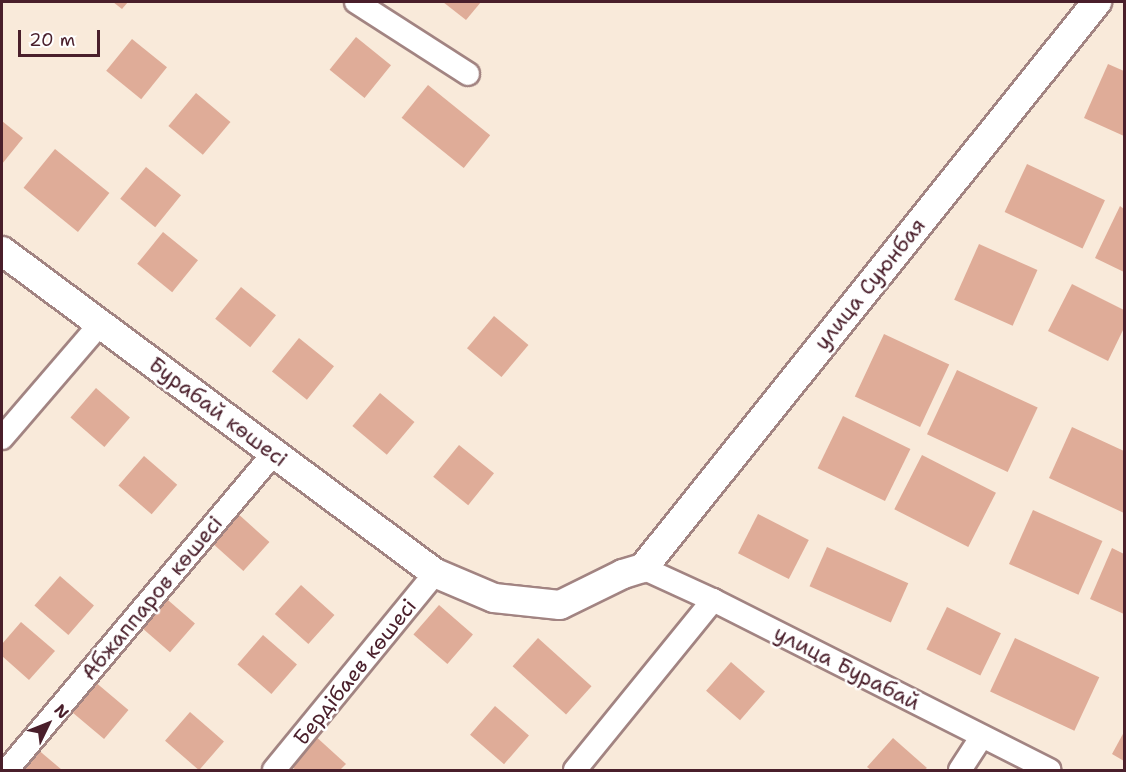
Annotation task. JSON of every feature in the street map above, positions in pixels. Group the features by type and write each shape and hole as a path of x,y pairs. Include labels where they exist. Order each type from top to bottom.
{"street":[{"path":"356,2 468,74"},
{"name":"улица Суюнбая","path":"643,568 1097,2"},
{"name":"Бурабай көшесі","path":"2,251 435,573 494,598 560,605 623,574 643,568"},
{"path":"2,438 101,323"},
{"name":"Абжаппаров көшесі","path":"7,771 273,454"},
{"name":"улица Бурабай","path":"643,568 713,600 1050,771"},
{"name":"Бердібаев көшесі","path":"274,771 435,573"},
{"path":"574,771 713,600"},
{"path":"960,771 982,736"}],"building":[{"path":"113,2 128,2 122,9"},
{"path":"443,2 481,2 466,20"},
{"path":"356,37 391,65 365,98 330,70"},
{"path":"132,39 167,67 141,99 106,71"},
{"path":"1108,64 1124,71 1124,136 1084,118"},
{"path":"428,85 490,135 464,168 402,118"},
{"path":"196,93 230,122 203,155 168,126"},
{"path":"2,121 23,138 2,164"},
{"path":"55,149 109,193 78,232 24,188"},
{"path":"1027,164 1105,200 1083,248 1005,212"},
{"path":"146,167 181,195 155,227 120,199"},
{"path":"1120,206 1124,209 1124,272 1095,258"},
{"path":"163,232 198,260 172,292 137,264"},
{"path":"979,244 1037,270 1013,326 954,300"},
{"path":"1072,284 1124,310 1124,328 1108,361 1048,331"},
{"path":"241,287 276,315 250,347 215,319"},
{"path":"494,316 528,345 501,377 467,348"},
{"path":"884,334 949,364 920,427 855,397"},
{"path":"299,338 334,366 307,400 272,371"},
{"path":"957,370 1038,408 1008,472 927,434"},
{"path":"96,388 130,418 104,447 70,417"},
{"path":"380,393 414,422 387,455 352,426"},
{"path":"843,416 910,449 885,501 818,468"},
{"path":"1072,427 1124,451 1124,513 1049,478"},
{"path":"459,445 494,473 468,505 433,477"},
{"path":"922,455 996,493 968,547 894,509"},
{"path":"144,456 177,485 152,514 118,485"},
{"path":"1033,510 1102,541 1078,595 1009,564"},
{"path":"236,512 269,542 243,571 210,541"},
{"path":"758,514 809,540 789,579 738,553"},
{"path":"827,547 908,583 891,622 810,586"},
{"path":"1112,548 1124,554 1124,614 1090,599"},
{"path":"60,576 94,606 68,635 34,605"},
{"path":"301,585 334,615 308,644 275,614"},
{"path":"161,594 195,624 170,652 136,623"},
{"path":"439,605 473,635 447,664 413,634"},
{"path":"947,607 1001,633 980,676 926,649"},
{"path":"21,622 55,651 29,680 2,656 2,644"},
{"path":"263,635 297,665 271,694 237,664"},
{"path":"538,638 592,686 566,714 513,666"},
{"path":"1015,638 1099,677 1074,731 990,691"},
{"path":"731,662 765,692 740,720 706,691"},
{"path":"94,681 128,710 104,739 70,710"},
{"path":"495,706 529,736 504,764 470,735"},
{"path":"190,712 224,742 199,770 165,741"},
{"path":"1124,732 1124,761 1112,754"},
{"path":"313,734 346,764 340,770 296,770 287,763"},
{"path":"893,738 927,768 924,770 871,770 867,767"},
{"path":"36,748 62,770 15,770"}]}
